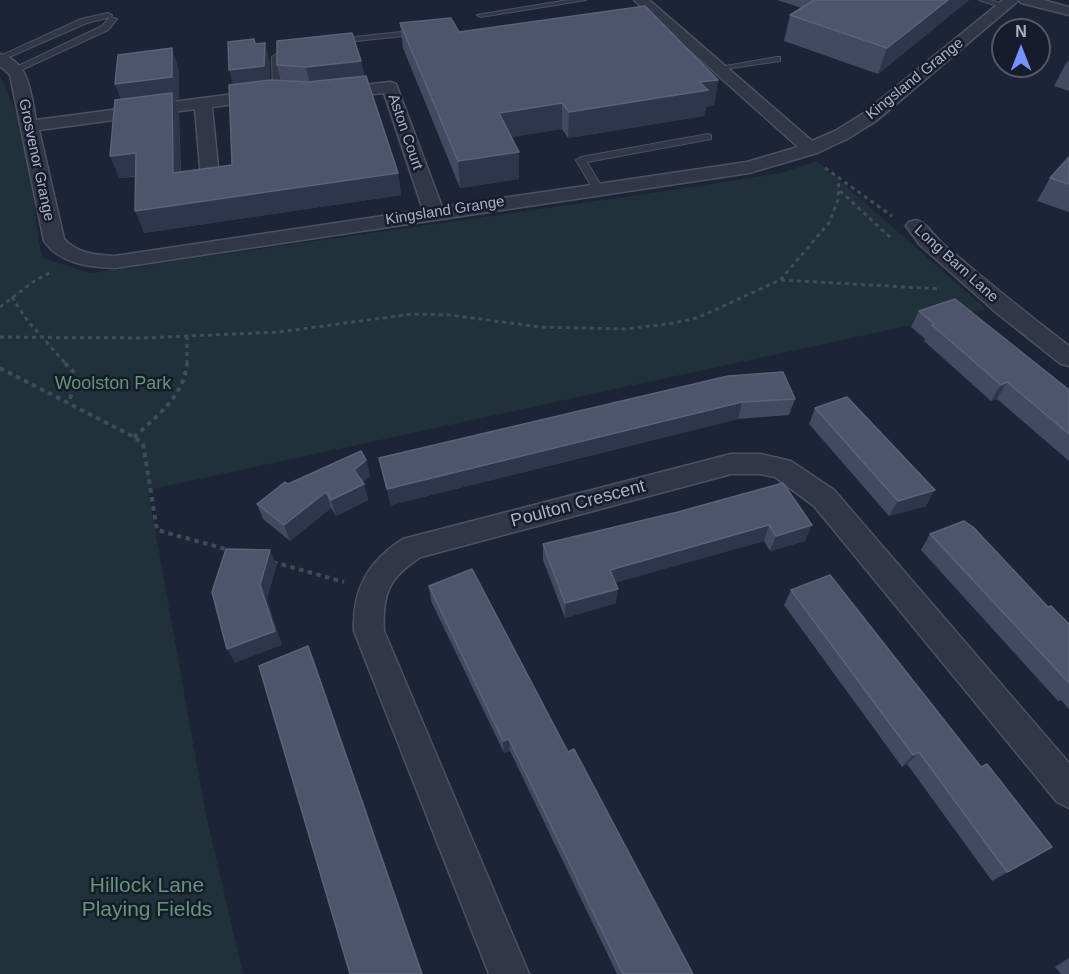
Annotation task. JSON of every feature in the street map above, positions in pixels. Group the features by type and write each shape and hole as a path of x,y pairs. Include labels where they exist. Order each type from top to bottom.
{"street":[{"path":"641,0 811,148"},
{"path":"1026,0 1069,11"},
{"name":"Kingsland Grange","path":"77,258 115,262 145,259 434,213 749,167 783,159 811,148 870,117 1008,3"},
{"name":"Grosvenor Grange","path":"5,63 18,75 54,241 62,250 77,258"},
{"name":"Aston Court","path":"322,95 390,87 434,213"},
{"path":"29,126 282,94"},
{"path":"203,104 210,178"},
{"name":"Long Barn Lane","path":"916,226 927,241 1001,305 1069,358"},
{"name":"Poulton Crescent","path":"509,974 369,631 367,612 372,590 382,572 395,557 413,547 731,464 760,464 782,468 824,498 1069,790"}],"lane":[{"path":"481,15 582,0"},
{"path":"983,0 1008,3"},
{"path":"111,17 105,28 5,63 84,21 111,17"},
{"path":"323,42 424,31"},
{"path":"282,94 276,57 300,45"},
{"path":"718,68 777,59"},
{"path":"598,189 581,160 708,137"}],"path":[{"name":"Long Barn Lane","path":"780,280 830,223 838,200 839,177 885,213 916,226"},
{"path":"0,307 33,282 77,258"},
{"path":"0,337 187,336 279,332 412,314 450,315 540,327 625,329 697,318 780,280 947,290"},
{"path":"12,297 27,320 75,374 74,389 68,403"},
{"path":"134,437 181,388 187,377 187,336"},
{"path":"0,368 134,437 143,444 157,530 236,552"},
{"path":"270,561 372,590"}],"green space":[{"name":"Woolston Park","path":"0,77 11,100 25,144 38,239 43,258 91,273 652,193 781,173 817,161 986,309 148,490 205,810 243,974 0,974"}],"building":[{"path":"814,0 948,0 887,48 790,15"},
{"path":"645,6 718,80 699,82 708,90 569,112 562,103 499,113 519,152 458,161 400,23 451,18 459,32"},
{"path":"352,33 361,61 306,67 277,65 277,41"},
{"path":"254,39 255,44 265,43 264,66 229,70 228,42"},
{"path":"172,48 172,77 115,84 118,55"},
{"path":"366,76 398,173 135,211 136,153 110,156 115,100 172,93 173,173 232,165 229,85 271,80 307,82"},
{"path":"1069,157 1069,184 1050,178"},
{"path":"955,299 1069,390 1069,434 1007,382 1001,385 919,311"},
{"path":"783,372 795,399 742,402 387,489 379,458 728,376"},
{"path":"847,397 935,490 898,501 815,408"},
{"path":"361,451 366,460 354,470 364,484 331,500 326,492 284,525 257,504 285,482 288,484"},
{"path":"783,483 812,525 776,536 769,525 610,570 618,589 565,603 543,544 678,512"},
{"path":"964,521 973,527 1048,607 1051,606 1069,624 1069,683 930,534"},
{"path":"226,549 270,550 260,585 275,631 227,649 212,592"},
{"path":"472,569 568,752 574,749 693,974 623,974 509,739 503,741 429,586"},
{"path":"830,575 981,767 987,764 1052,847 1007,872 919,752 913,755 791,590"},
{"path":"308,646 422,974 350,974 259,666"}],"park label":[{"name":"Hillock Lane Playing Fields","path":"147,898"}]}
